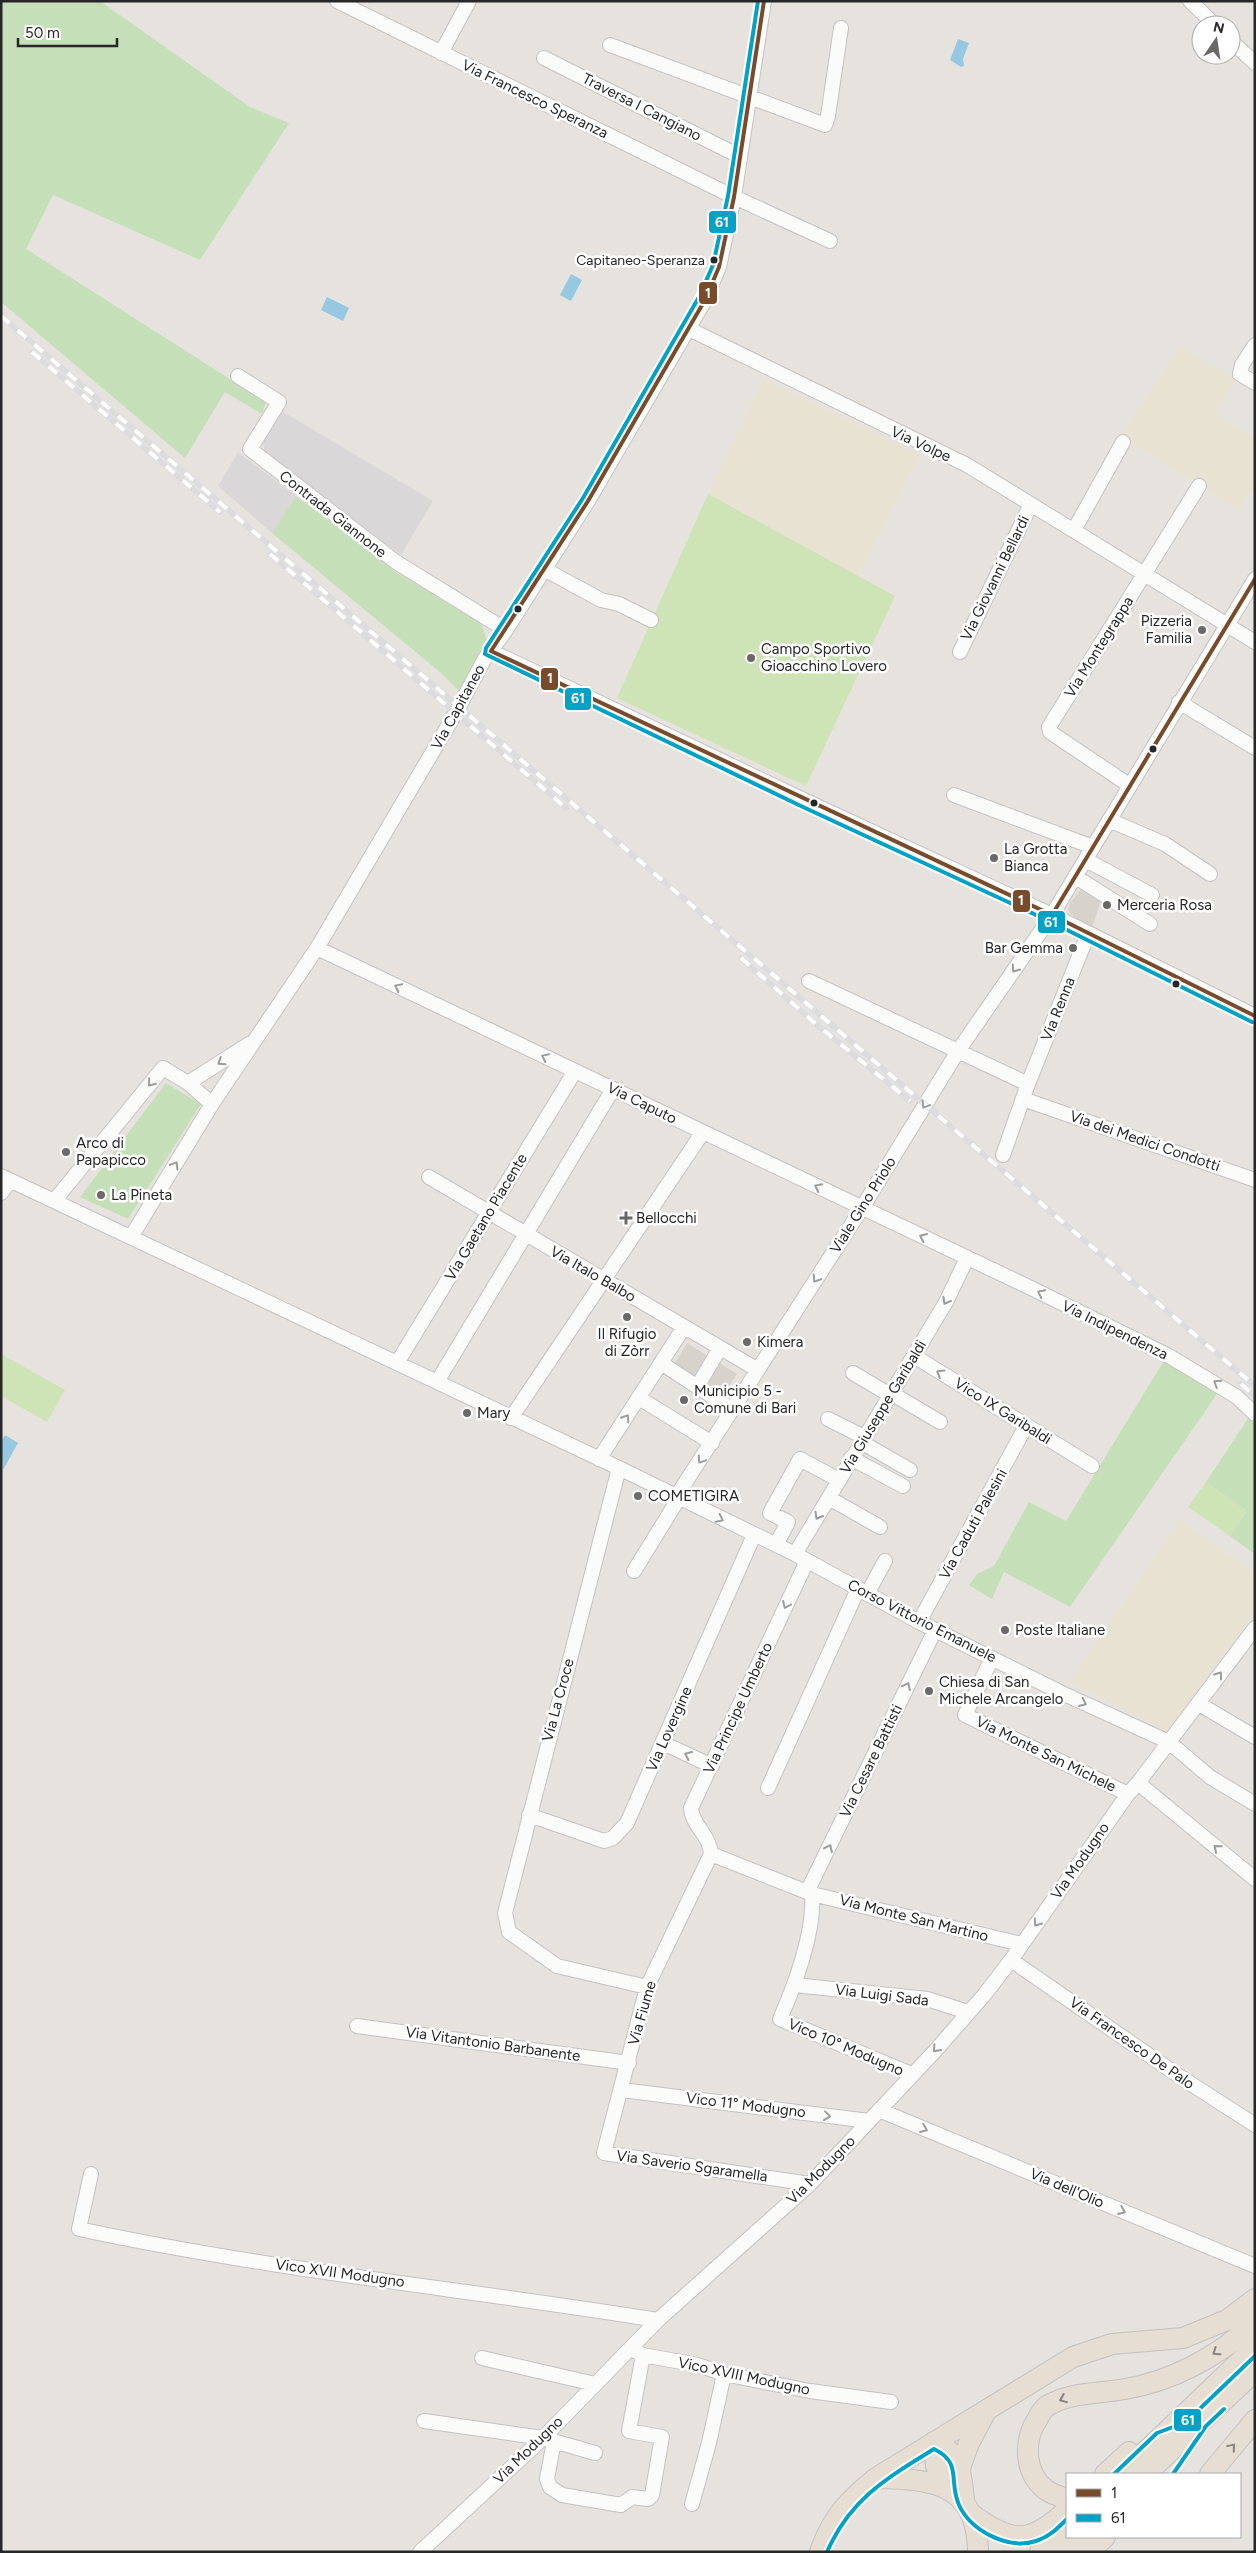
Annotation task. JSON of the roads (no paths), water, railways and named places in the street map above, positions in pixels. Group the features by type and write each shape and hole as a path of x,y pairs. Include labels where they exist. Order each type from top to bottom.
{"highway":[{"path":"820,2552 828,2529 849,2500 876,2478 1073,2357 1112,2344 1183,2338 1226,2320 1255,2299"},
{"path":"1066,2499 1046,2490 1034,2475 1026,2453 1031,2427 1045,2407 1068,2396 1125,2389 1157,2382 1214,2354 1255,2322"},
{"path":"1123,2473 1255,2347"},
{"path":"1147,2473 1255,2371"},
{"path":"960,2468 969,2443 987,2410"},
{"path":"1106,2473 1154,2428 1182,2417"},
{"path":"1211,2473 1255,2420"},
{"path":"1167,2473 1201,2422"},
{"path":"934,2442 946,2447 960,2468 968,2508 978,2537 978,2552"},
{"path":"934,2442 936,2466 948,2488 993,2530 1008,2536 1066,2538"},
{"path":"876,2478 917,2481 948,2488"},
{"path":"1040,2552 1077,2538"}],"street":[{"name":"Via Francesco Speranza","path":"337,1 734,197 830,241"},
{"path":"441,53 469,1"},
{"name":"Via Capitaneo","path":"131,1237 212,1104 317,948 491,651 588,501 705,300 718,267 734,197 764,1"},
{"path":"1190,1 1204,15"},
{"path":"610,45 824,125 828,116 841,28"},
{"path":"1241,50 1255,63"},
{"name":"Traversa I Cangiano","path":"544,58 740,156"},
{"name":"Via Volpe","path":"689,329 967,466 1255,642"},
{"path":"1255,345 1242,366 1240,374 1255,383"},
{"name":"Contrada Giannone","path":"238,376 279,402 250,449 396,562 506,630"},
{"path":"1074,530 1123,442"},
{"name":"Via Montegrappa","path":"1129,785 1050,732 1049,727 1199,486"},
{"name":"Via Giovanni Bellardi","path":"960,652 1031,504"},
{"path":"544,569 601,600 619,604 651,620"},
{"name":"Viale Gino Priolo","path":"634,1571 677,1498 862,1208 958,1051 1076,877 1129,785 1255,579"},
{"path":"491,651 797,797 1052,915 1255,1016"},
{"path":"1179,702 1255,748"},
{"path":"954,795 1094,847"},
{"path":"1109,820 1165,844 1210,874"},
{"path":"1086,860 1152,895"},
{"path":"1076,877 1150,924"},
{"name":"Via Renna","path":"1003,1155 1030,1100 1028,1084 1088,934"},
{"name":"Via Caputo","path":"317,948 967,1258"},
{"path":"809,980 1028,1084"},
{"path":"188,1083 254,1040"},
{"path":"54,1201 163,1068 188,1083 212,1104"},
{"name":"Via Gaetano Piacente","path":"397,1362 575,1071"},
{"path":"437,1382 613,1089"},
{"name":"Via dei Medici Condotti","path":"1030,1100 1255,1180"},
{"path":"511,1418 703,1132"},
{"name":"Via Italo Balbo","path":"429,1177 758,1370"},
{"path":"1,1193 6,1178"},
{"name":"Corso Vittorio Emanuele","path":"6,1178 397,1362 776,1545 919,1622 1169,1742 1210,1777 1255,1804"},
{"name":"Via Giuseppe Garibaldi","path":"801,1558 829,1498 946,1302 967,1258"},
{"name":"Via Indipendenza","path":"967,1258 1169,1356 1237,1397 1255,1414"},
{"path":"600,1459 684,1327"},
{"path":"697,1387 720,1348"},
{"name":"Vico IX Garibaldi","path":"914,1356 1092,1466"},
{"path":"661,1363 732,1410"},
{"path":"853,1373 940,1422"},
{"path":"639,1398 712,1443"},
{"path":"828,1419 910,1470"},
{"name":"Via Caduti Palesini","path":"919,1622 1026,1426"},
{"path":"776,1545 788,1522 770,1513 800,1458 839,1480"},
{"path":"852,1458 903,1486"},
{"name":"Via La Croce","path":"619,1468 505,1913 509,1932 557,1966 647,1987"},
{"path":"829,1498 880,1527"},
{"name":"Via Lovergine","path":"529,1815 604,1841 613,1838 627,1823 754,1535"},
{"name":"Via Principe Umberto","path":"711,1854 711,1843 691,1816 691,1808 712,1766 801,1558"},
{"path":"768,1788 862,1591 885,1561"},
{"name":"Via Modugno","path":"420,2552 548,2439 629,2348 810,2184 968,2012 1011,1960 1128,1794 1199,1704 1255,1628"},
{"name":"Via Cesare Battisti","path":"780,2019 795,1985 813,1908 810,1893 935,1630"},
{"name":"Via Monte San Michele","path":"992,1658 965,1715 1128,1794"},
{"path":"1199,1704 1255,1737"},
{"path":"663,1743 712,1766"},
{"path":"1138,1783 1255,1879"},
{"name":"Via Monte San Martino","path":"711,1854 810,1893 1021,1944"},
{"name":"Via Fiume","path":"604,2153 629,2063 647,1987 711,1854"},
{"name":"Via Francesco De Palo","path":"1011,1960 1182,2078 1255,2125"},
{"name":"Via Luigi Sada","path":"795,1985 927,1999 968,2012"},
{"name":"Vico 10° Modugno","path":"780,2019 911,2074"},
{"name":"Via Vitantonio Barbanente","path":"357,2026 629,2063"},
{"name":"Vico 11° Modugno","path":"622,2090 874,2116"},
{"name":"Via dell'Olio","path":"874,2116 1255,2266"},
{"name":"Via Saverio Sgaramella","path":"604,2153 810,2184"},
{"name":"Vico XVII Modugno","path":"91,2174 79,2229 140,2242 285,2266 658,2320"},
{"name":"Vico XVIII Modugno","path":"629,2348 643,2355 698,2365 724,2374 810,2391 891,2402"},
{"path":"548,2439 547,2479 554,2491 562,2495 621,2505 632,2497 648,2499 652,2495 662,2437 629,2431 643,2355"},
{"path":"482,2358 595,2384"},
{"path":"692,2504 709,2443 724,2374"},
{"path":"424,2421 548,2439 594,2453"}],"water":[{"path":"958,39 969,43 963,59 964,66 961,67 950,60"},
{"path":"571,274 582,280 571,301 560,295"},
{"path":"327,297 349,308 343,321 321,310"},
{"path":"5,1435 18,1443 3,1470 1,1442"}],"railway":[{"path":"1,316 1255,1386"},
{"path":"32,352 220,512"},
{"path":"270,554 566,808"},
{"path":"741,958 816,1024 910,1101"},
{"path":"1241,1384 1255,1396"}],"place":[{"name":"Capitaneo-Speranza","path":"714,260"},
{"name":"Pizzeria Familia","path":"1202,630"},
{"name":"Campo Sportivo Gioacchino Lovero","path":"751,658"},
{"name":"La Grotta Bianca","path":"994,858"},
{"name":"Merceria Rosa","path":"1107,905"},
{"name":"Bar Gemma","path":"1073,948"},
{"name":"Arco di Papapicco","path":"66,1152"},
{"name":"La Pineta","path":"101,1195"},
{"name":"Bellocchi","path":"626,1218"},
{"name":"Il Rifugio di Zòrr","path":"627,1317"},
{"name":"Kimera","path":"747,1342"},
{"name":"Municipio 5 - Comune di Bari","path":"684,1400"},
{"name":"Mary","path":"467,1413"},
{"name":"COMETIGIRA","path":"638,1496"},
{"name":"Poste Italiane","path":"1005,1630"},
{"name":"Chiesa di San Michele Arcangelo","path":"929,1691"}]}
